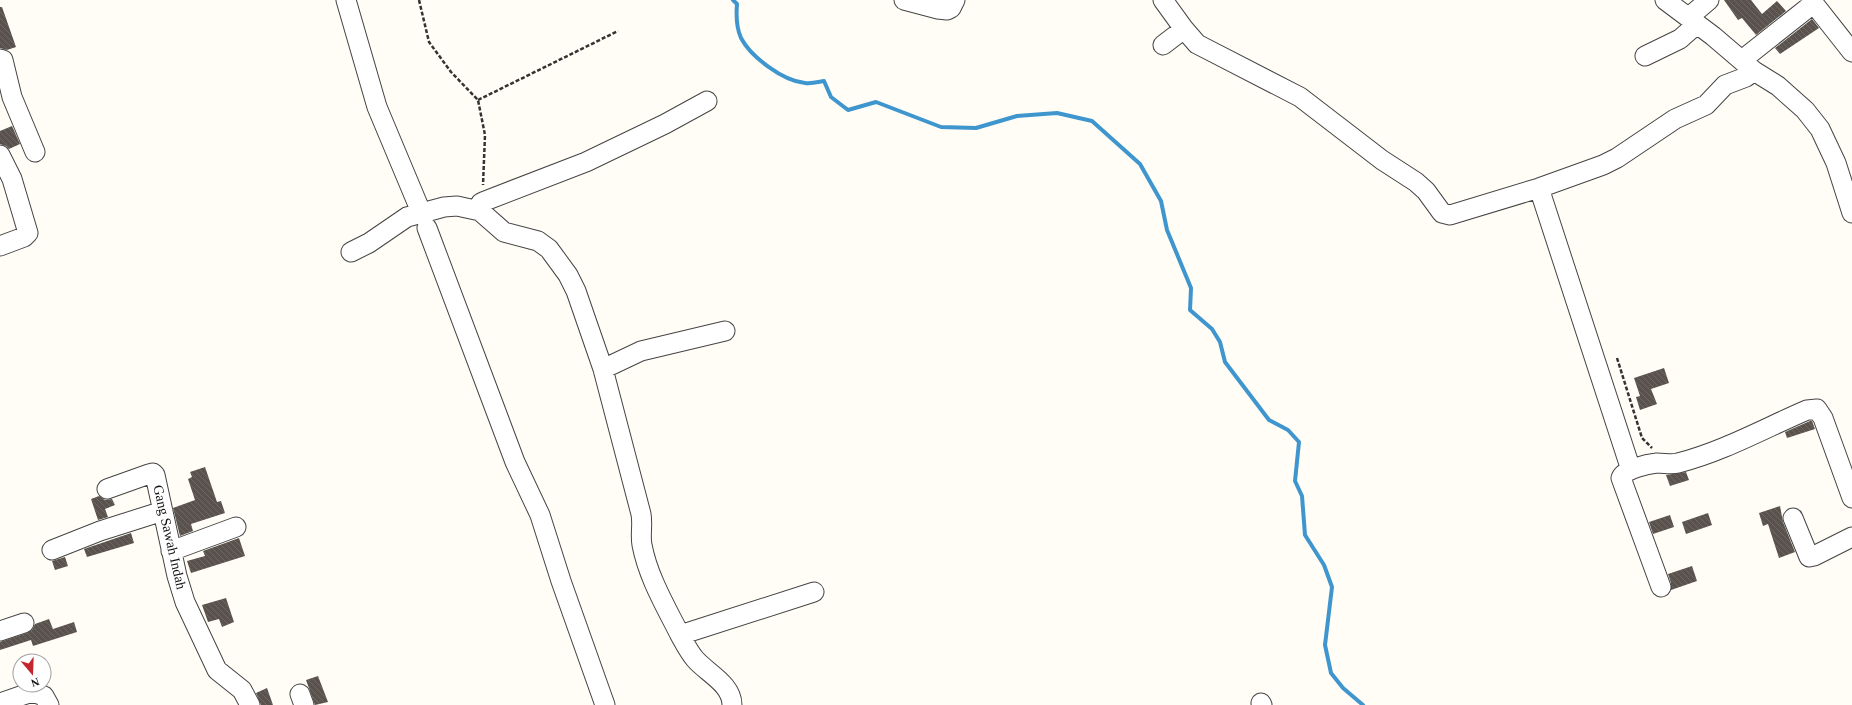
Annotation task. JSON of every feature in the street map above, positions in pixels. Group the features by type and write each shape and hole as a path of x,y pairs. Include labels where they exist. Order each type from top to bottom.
{"street":[{"path":"346,0 377,107 424,220 515,462 540,515 561,581 605,705"},
{"path":"904,0 944,10 951,8 955,0"},
{"path":"1163,0 1184,30 1202,48 1259,74 1300,97 1382,160 1416,182 1426,191 1442,213 1454,216 1539,188 1617,158 1675,120 1706,105 1725,86 1746,77 1748,66 1812,2 1852,52"},
{"path":"1665,0 1748,66 1778,86 1805,110 1820,129 1836,163 1852,213"},
{"path":"1645,56 1680,39 1709,0"},
{"path":"1163,45 1184,30"},
{"path":"0,59 3,60 6,94 12,97 35,152"},
{"path":"351,252 369,243 407,217 424,220 444,207 481,207 599,156 665,124 707,101"},
{"path":"0,156 12,179 28,233 24,237 0,246"},
{"path":"1539,188 1632,470"},
{"path":"481,207 504,232 538,241 549,249 568,275 576,291 602,369 641,514 643,523 641,541 652,576 680,636 696,660 723,685 732,700 732,705"},
{"path":"602,369 641,351 725,331"},
{"path":"1661,587 1621,478 1624,474 1632,470 1657,463 1672,464 1699,457 1807,410 1817,409 1823,418 1852,498"},
{"name":"Gang Sawah Indah","path":"107,489 149,474 153,473 155,476 177,576 185,602 217,670 244,692 250,705"},
{"path":"52,550 100,531 163,511"},
{"path":"1793,518 1809,557 1812,558 1852,537"},
{"path":"172,551 236,527"},
{"path":"680,636 814,592"},
{"path":"0,631 24,623"},
{"path":"0,702 32,692 44,696 49,705"}],"path":[{"path":"419,0 430,42 451,72 478,100 485,135 481,207"},
{"path":"478,100 618,31"},
{"path":"1617,358 1642,438 1653,448 1657,463"}],"building":[{"path":"1724,0 1751,0 1762,14 1777,1 1786,11 1756,35 1742,18 1738,20"},
{"path":"0,7 2,7 16,47 7,50 0,48"},
{"path":"1812,19 1819,28 1780,54 1775,48"},
{"path":"12,126 20,144 9,149 0,144 0,131"},
{"path":"1664,368 1669,383 1651,389 1657,404 1640,410 1636,397 1640,396 1634,378"},
{"path":"1812,421 1815,429 1787,438 1785,432"},
{"path":"205,467 217,502 221,501 225,513 191,524 193,531 180,536 173,508 195,500 188,479 192,477 190,472"},
{"path":"1686,472 1689,480 1670,486 1666,475"},
{"path":"99,496 105,500 112,499 115,505 105,509 108,517 98,520 91,499"},
{"path":"1780,506 1783,522 1795,552 1779,558 1768,524 1763,526 1759,513"},
{"path":"1708,513 1712,525 1686,534 1682,522"},
{"path":"1670,515 1674,527 1653,534 1649,522"},
{"path":"131,533 134,543 87,557 84,549"},
{"path":"239,538 245,556 191,573 187,561 205,556 203,551"},
{"path":"65,557 68,566 55,570 52,561"},
{"path":"1692,566 1697,581 1671,590 1671,583 1668,574"},
{"path":"226,598 234,622 222,627 219,619 208,622 202,605"},
{"path":"49,619 53,629 74,622 77,632 33,646 31,640 0,650 0,642 27,633 32,630 35,624"},
{"path":"318,676 328,702 315,705 306,680"},
{"path":"267,688 273,705 261,705 256,693"}],"waterway":[{"path":"733,0 737,4 736,13 739,34 752,53 768,67 787,78 807,83 824,81 831,97 848,110 876,102 941,127 976,128 1017,116 1057,113 1092,121 1140,164 1161,201 1167,230 1191,288 1190,310 1212,329 1220,342 1225,362 1269,420 1288,430 1299,442 1295,481 1302,496 1305,535 1324,565 1332,587 1325,645 1331,673 1343,688 1363,705"}]}
